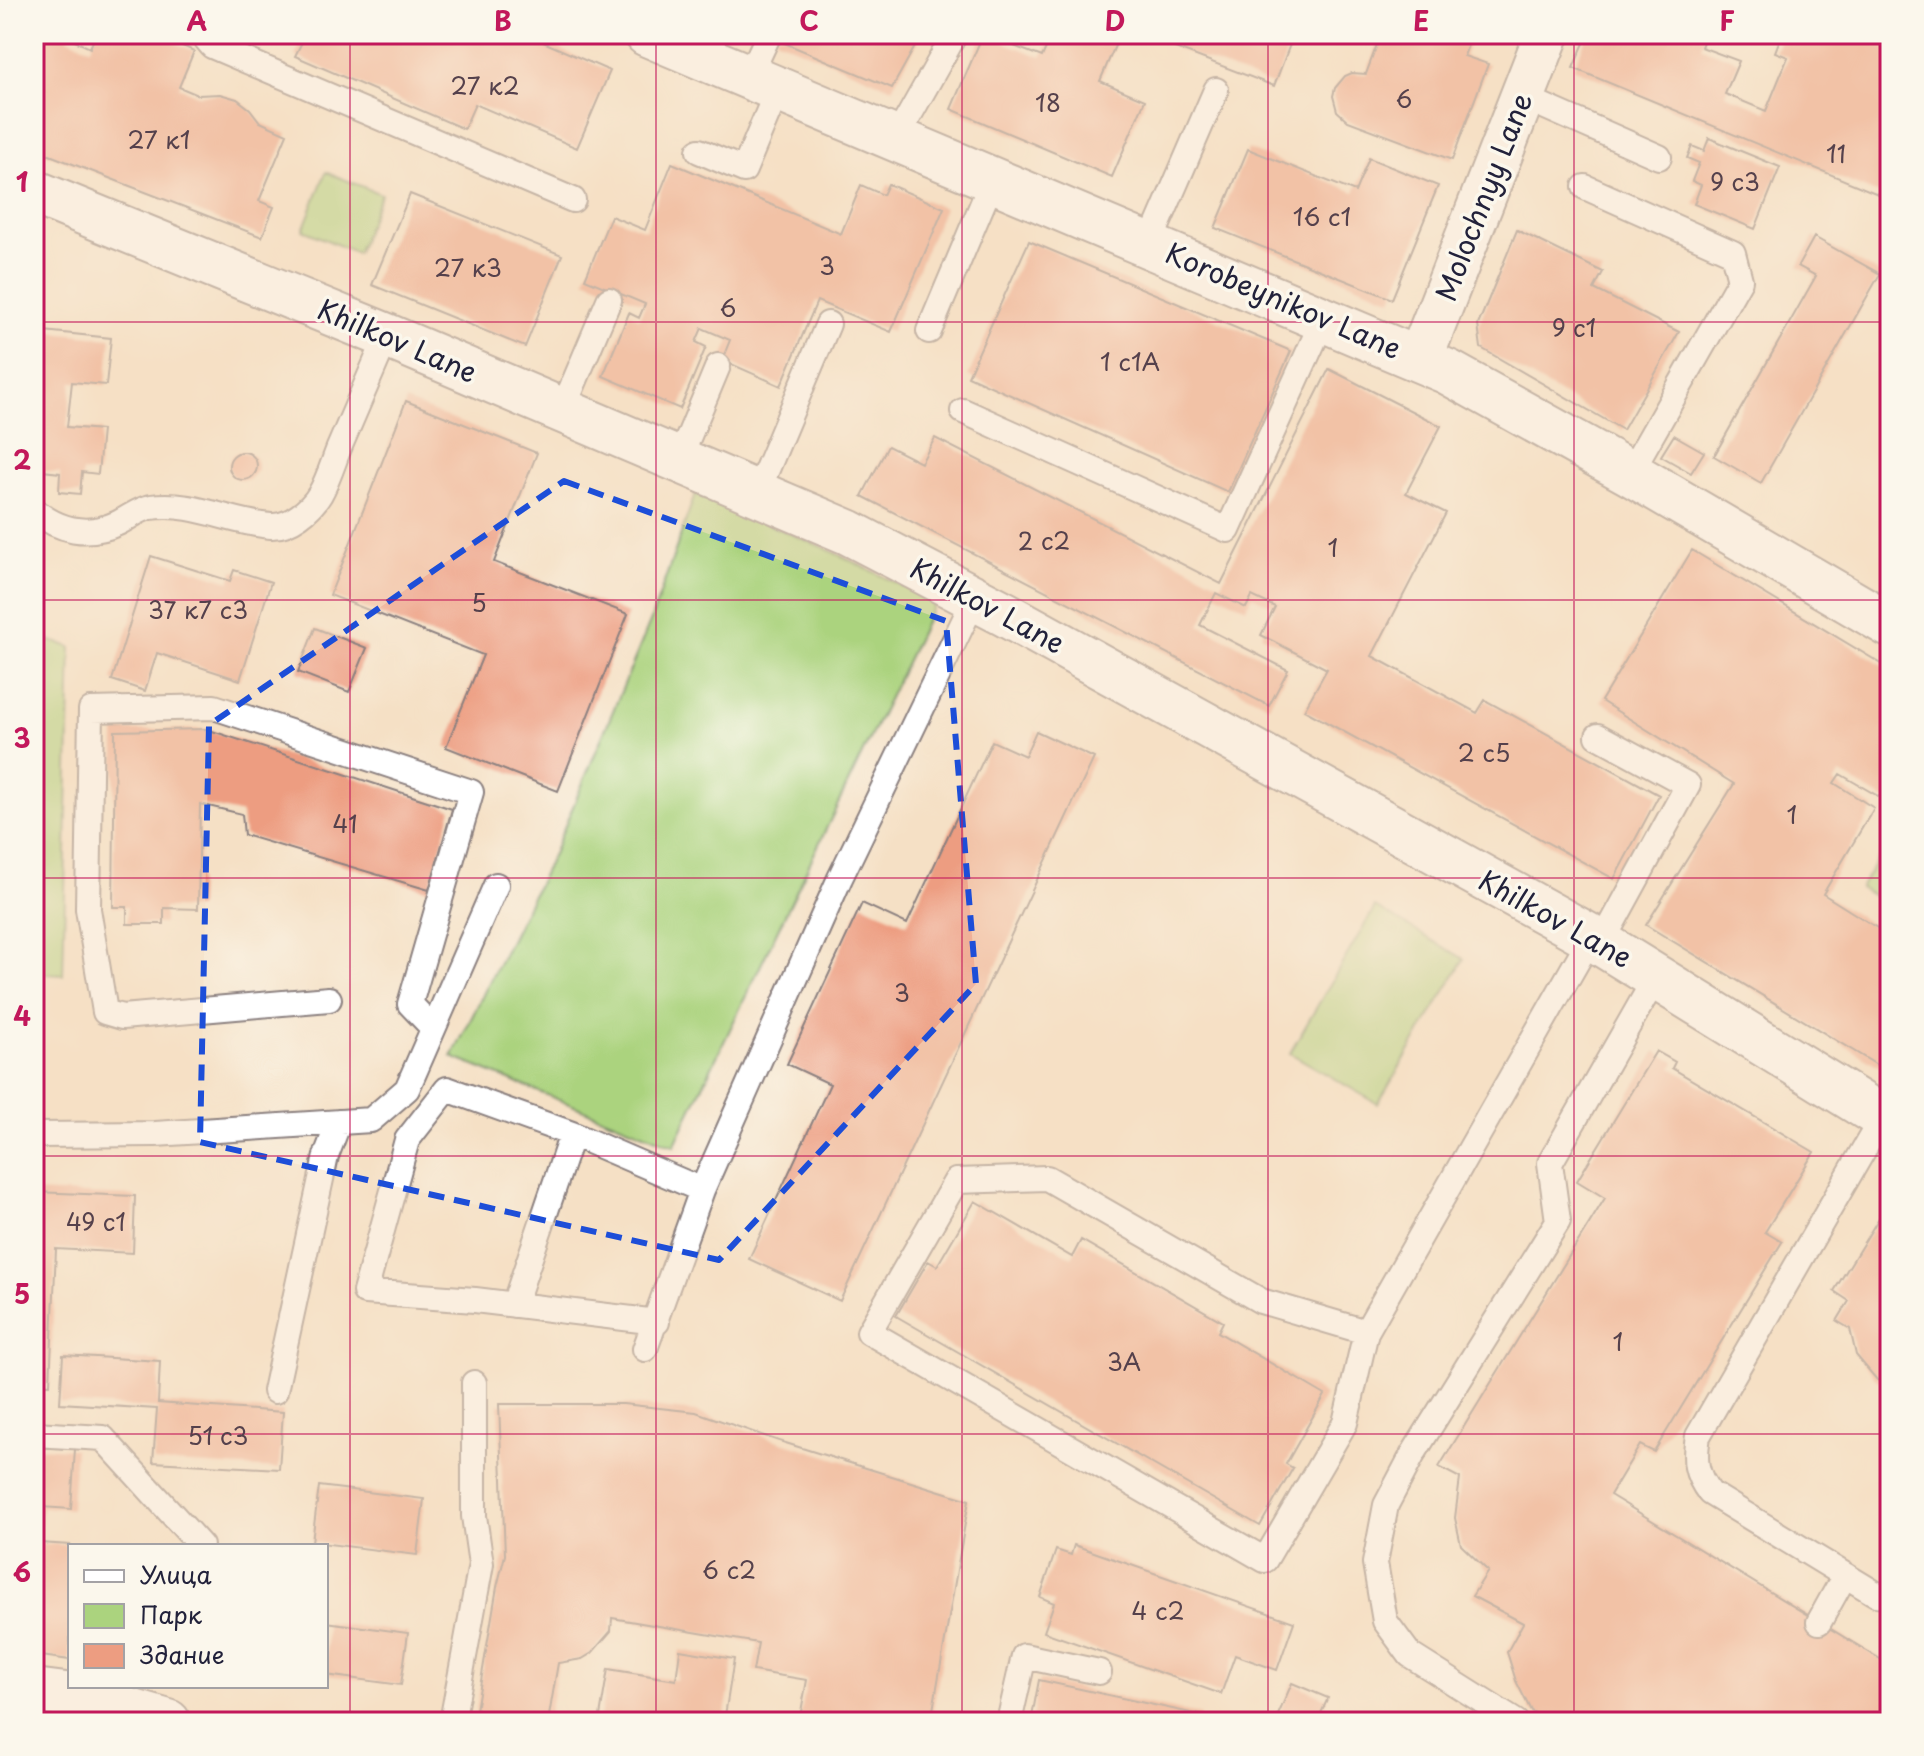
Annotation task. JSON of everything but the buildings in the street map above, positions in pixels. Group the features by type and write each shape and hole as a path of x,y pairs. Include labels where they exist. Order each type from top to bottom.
{"street":[{"name":"Korobeynikov Lane","path":"647,34 1448,372 1630,473 1890,625"},
{"name":"Molochnyy Lane","path":"1420,359 1547,34"},
{"name":"Khilkov Lane","path":"34,192 387,336 848,532 975,598 1596,941 1886,1120"},
{"path":"34,1691 81,1697 168,1722"}],"lane":[{"path":"202,34 212,46 573,200"},
{"path":"699,151 744,170 764,83 769,34"},
{"path":"896,139 955,34"},
{"path":"1149,245 1216,90"},
{"path":"1523,97 1659,157"},
{"path":"929,331 993,179"},
{"path":"1585,187 1733,253 1740,280 1630,473"},
{"path":"562,411 609,300"},
{"path":"963,411 1228,530 1324,318"},
{"path":"757,493 828,324"},
{"path":"34,510 49,523 67,530 90,530 119,523 146,508 173,505 208,511 248,524 277,526 300,516 320,494 387,336"},
{"path":"679,460 718,366"},
{"path":"645,1349 702,1190 840,878 975,598"},
{"path":"329,999 122,1017 105,1012 88,909 91,710 214,707 471,792 410,1004 433,1028"},
{"path":"1366,1332 1261,1301 1047,1178 956,1181 869,1332 1265,1560 1345,1423 1366,1332 1688,785 1598,736"},
{"path":"34,1135 155,1134 371,1120 407,1089 496,885"},
{"path":"1516,1722 1410,1655 1385,1621 1375,1563 1386,1505 1413,1454 1558,1221 1550,1163 1656,977"},
{"path":"657,1322 365,1292 407,1140 447,1089 572,1134 702,1190"},
{"path":"1886,1120 1698,1436 1694,1458 1699,1478 1710,1493 1876,1594 1890,1596"},
{"path":"275,1391 326,1156 339,1122"},
{"path":"514,1305 572,1134"},
{"path":"452,1722 481,1564 474,1516 474,1383"},
{"path":"34,1434 103,1438 199,1544"},
{"path":"1819,1622 1845,1575"},
{"path":"1009,1722 1024,1656 1099,1672"}],"highlighted area":[{"path":"564,481 946,621 976,984 719,1260 200,1142 209,725"}],"green space":[{"path":"326,172 381,194 357,253 303,230"},
{"path":"695,494 825,548 935,602 674,1146 452,1057 554,852 651,620"},
{"path":"34,636 71,647 63,975 34,973"},
{"path":"1890,839 1890,906 1860,888"},
{"path":"1375,907 1464,959 1378,1104 1290,1053"}]}
